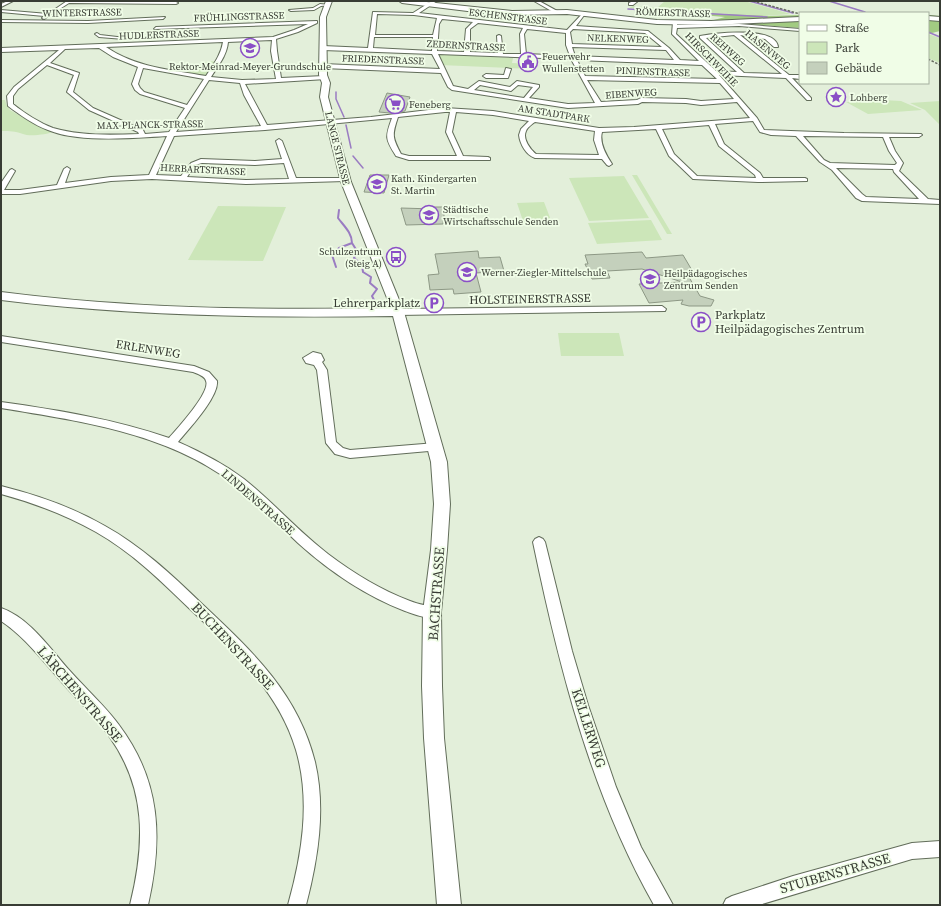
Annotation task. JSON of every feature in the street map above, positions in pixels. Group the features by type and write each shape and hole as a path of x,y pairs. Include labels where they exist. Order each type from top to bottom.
{"street":[{"path":"1,6 11,1"},
{"name":"RÖMERSTRASSE","path":"402,1 433,3 501,12 557,12 580,16 675,25 799,19"},
{"path":"536,1 557,12"},
{"path":"632,4 636,1"},
{"path":"38,22 69,2 177,2"},
{"path":"172,8 177,2"},
{"path":"291,10 314,9 320,5 328,3"},
{"name":"LANGE STRASSE","path":"328,3 324,11 323,21 323,66 326,83 324,94 345,179 362,225 398,312"},
{"path":"414,14 433,3"},
{"path":"1,11 49,15"},
{"path":"150,33 156,28 167,13"},
{"name":"ESCHENSTRASSE","path":"372,36 375,13 414,14 526,27 646,32 667,49 678,62"},
{"path":"580,16 570,30 568,45 572,58 599,104"},
{"path":"440,17 437,24 434,52 442,70"},
{"name":"WINTERSTRASSE","path":"1,21 88,22 163,18"},
{"path":"929,18 940,19"},
{"name":"FRÜHLINGSTRASSE","path":"156,28 323,21"},
{"path":"467,54 468,30 478,21"},
{"name":"HUDLERSTRASSE","path":"1,50 100,46 144,41 226,41 273,38 296,32 315,22"},
{"path":"675,25 739,25 799,30"},
{"name":"HIRSCHWEIHE","path":"675,25 674,34 722,81 755,120"},
{"path":"524,56 522,34 526,27"},
{"path":"97,34 103,37 144,41"},
{"name":"REHWEG","path":"736,34 718,34 702,37 743,75"},
{"path":"736,34 766,37 776,46"},
{"name":"HASENWEG","path":"736,34 788,77 809,99"},
{"path":"370,50 372,36 436,36"},
{"path":"499,36 500,56"},
{"path":"273,38 279,81"},
{"path":"152,177 171,135 222,53 226,41"},
{"name":"NELKENWEG","path":"568,45 667,49"},
{"path":"100,46 115,56 141,66 207,78 242,82 324,78"},
{"name":"MAX-PLANCK-STRASSE","path":"64,48 16,88 10,96 10,105 18,111 44,126 62,132 83,135 171,135 331,122"},
{"name":"ZEDERNSTRASSE","path":"323,48 704,63"},
{"path":"46,63 77,74 70,92 89,108 113,120 141,131 143,136"},
{"path":"141,66 135,84 137,89 142,93 188,107"},
{"name":"FRIEDENSTRASSE","path":"323,66 442,70"},
{"path":"469,92 486,76 488,68"},
{"path":"486,76 506,77 508,69"},
{"name":"EIBENWEG","path":"442,70 452,88 469,92 568,106 638,102 641,100 686,101 701,104 738,100"},
{"path":"714,73 799,77"},
{"name":"PINIENSTRASSE","path":"584,78 722,81"},
{"path":"242,82 246,95 265,128"},
{"path":"479,83 511,89 517,83 537,86 525,100"},
{"path":"453,110 449,132 460,156 460,158 456,158"},
{"name":"AM STADTPARK","path":"331,122 453,110 480,112 599,130 755,120"},
{"path":"396,116 389,134 391,142 398,155 409,158 488,159"},
{"path":"533,120 522,132 528,152 531,154 543,157 593,158 603,156"},
{"path":"755,120 764,132 919,135"},
{"path":"711,123 721,145 758,174 760,178 758,180"},
{"path":"658,127 671,155 695,178 805,180"},
{"path":"599,130 596,136 597,140 603,156 609,164"},
{"path":"797,133 822,161 830,165 859,196 865,200 940,202"},
{"path":"830,165 899,166 900,163 892,151 885,135"},
{"path":"279,141 293,180"},
{"path":"183,178 193,164 201,161 255,163 286,161"},
{"path":"896,167 896,171 926,202"},
{"path":"60,186 67,169"},
{"path":"1,189 12,171"},
{"name":"HERBARTSTRASSE","path":"1,192 20,192 111,179 152,177 246,182 345,179"},
{"path":"1,296 92,306 174,311 295,313 398,312"},
{"name":"HOLSTEINERSTRASSE","path":"398,312 662,309"},
{"name":"BACHSTRASSE","path":"398,312 436,447 441,477 442,504 439,550 432,612 432,686 434,738 449,905"},
{"name":"ERLENWEG","path":"1,339 194,369 207,374 211,378 212,384 209,395 170,443"},
{"path":"317,361 322,370 331,443 339,451 350,454 436,447"},
{"name":"LINDENSTRASSE","path":"1,405 130,428 170,443 202,458 220,469 252,493 316,552 356,580 410,608 432,612"},
{"name":"BUCHENSTRASSE","path":"1,490 45,503 67,512 95,526 134,551 156,568 210,619 267,680 294,722 302,743 312,793 307,857 297,905"},
{"name":"KELLERWEG","path":"539,542 573,677 593,744 626,835 640,864 664,905"},
{"name":"LÄRCHENSTRASSE","path":"1,614 24,630 106,721 130,754 145,795 149,821 148,864 139,905"},
{"name":"STUIBENSTRASSE","path":"732,905 793,885 912,851 940,849"}],"green space":[{"path":"665,1 744,1 791,14 762,16 629,8 633,6 657,8"},
{"path":"677,13 769,16 799,15 799,28 710,21 725,17"},
{"path":"929,15 940,16 940,31 929,34"},
{"path":"929,34 940,38 940,63 929,58"},
{"path":"435,54 513,58 512,63 535,64 533,69 440,65"},
{"path":"210,61 217,62 206,77 183,74 203,63"},
{"path":"2,100 5,100 10,110 39,127 54,132 26,135 12,131 1,131"},
{"path":"883,100 901,101 922,110 868,114 846,102"},
{"path":"940,101 940,125 925,110 910,103"},
{"path":"632,175 637,175 672,234 667,234"},
{"path":"624,176 649,218 589,221 569,178"},
{"path":"544,202 552,223 524,224 517,203"},
{"path":"218,206 286,207 263,261 188,260"},
{"path":"651,220 662,240 597,244 588,223"},
{"path":"558,333 619,333 624,356 561,356"}],"building":[{"name":"Feneberg","path":"387,93 410,97 405,111 390,113 379,112"},
{"name":"Kath. Kindergarten St. Martin","path":"370,175 389,175 384,193 364,192"},
{"name":"Städtische Wirtschaftsschule Senden","path":"434,207 445,207 443,224 406,225 401,208 434,209"},
{"name":"Werner-Ziegler-Mittelschule","path":"478,251 479,258 500,257 504,271 476,273 481,292 454,294 453,289 430,290 428,275 439,274 435,254"},
{"path":"642,252 646,258 683,255 693,272 686,272 700,296 714,300 711,306 689,306 681,304 683,300 649,303 639,284 682,282 642,269 607,271 610,278 592,279 585,264 588,264 585,255"}],"waterway":[{"path":"749,1 793,13"},
{"path":"829,1 865,12"},
{"path":"628,9 767,17"},
{"path":"929,32 940,37"},
{"path":"336,92 336,99 344,117"},
{"path":"346,125 351,148"},
{"path":"353,156 363,168"},
{"path":"339,210 338,218 349,233 352,243"},
{"path":"336,267 332,255 339,248 352,243"},
{"path":"352,243 357,251 354,258 362,265 363,272 371,277 370,283 377,289 372,296 374,300"}],"railway":[{"path":"753,1 799,14"},
{"path":"929,60 940,65"}],"place":[{"name":"Rektor-Meinrad-Meyer-Grundschule","path":"250,48"},
{"name":"Feuerwehr Wullenstetten","path":"528,62"},
{"name":"Lohberg","path":"836,97"},
{"name":"Feneberg","path":"395,104"},
{"name":"Kath. Kindergarten St. Martin","path":"377,184"},
{"name":"Städtische Wirtschaftsschule Senden","path":"429,215"},
{"name":"Schulzentrum (Steig A)","path":"396,257"},
{"name":"Werner-Ziegler-Mittelschule","path":"467,272"},
{"name":"Heilpädagogisches Zentrum Senden","path":"650,279"},
{"name":"Lehrerparkplatz","path":"434,303"},
{"name":"Parkplatz Heilpädagogisches Zentrum","path":"701,322"}]}
